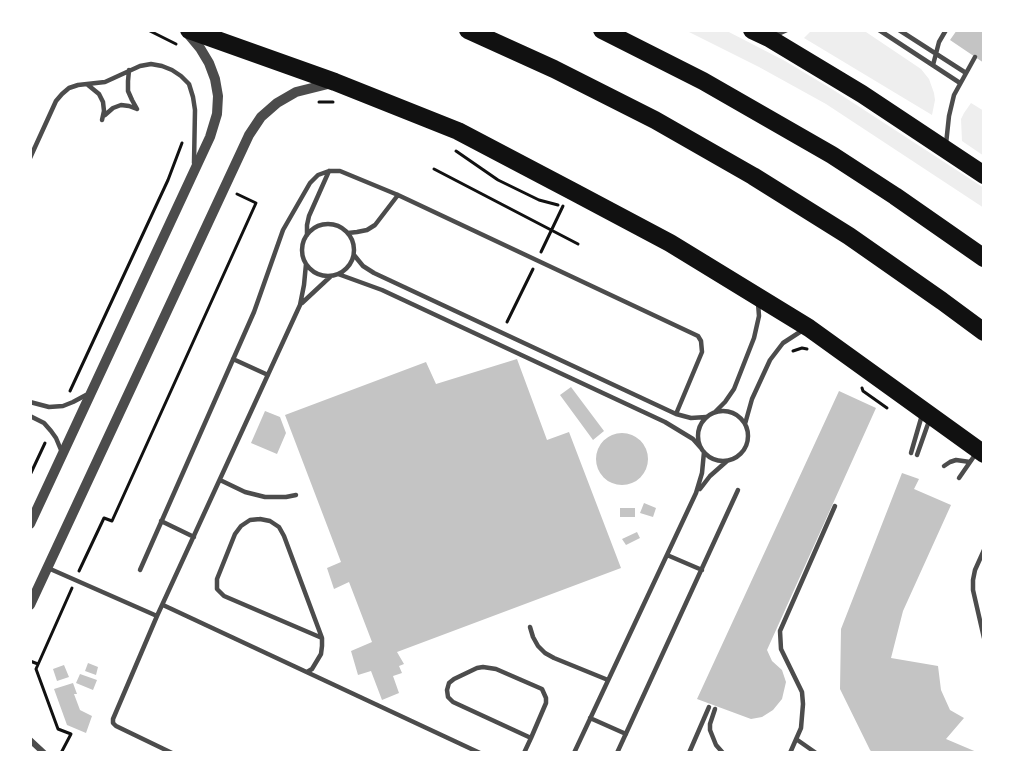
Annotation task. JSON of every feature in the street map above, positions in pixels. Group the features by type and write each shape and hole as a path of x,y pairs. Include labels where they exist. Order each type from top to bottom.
{"highway":[{"path":"187,30 335,82 458,131 670,243 809,328 927,413 977,455"},
{"path":"468,30 554,69 645,115 753,176 849,236 984,332"},
{"path":"602,30 703,81 832,155 895,195 984,258"},
{"path":"752,30 862,94 984,175"}],"street":[{"path":"30,524 210,137 217,114 218,96 215,79 209,63 187,30"},
{"path":"30,605 249,135 261,117 277,102 296,92 335,82"},
{"path":"30,740 44,753"}],"lane":[{"path":"769,38 787,30"},
{"path":"879,30 960,83"},
{"path":"899,30 966,73"},
{"path":"933,65 939,42 946,30"},
{"path":"945,150 950,106 975,57"},
{"path":"30,158 56,101 69,88 105,82 129,70 151,64 172,70 189,84 195,110 194,175"},
{"path":"88,85 99,94 103,102 102,120 113,108 121,105 137,109 128,91 129,70"},
{"path":"307,235 308,220 329,171"},
{"path":"140,570 261,294 283,230 310,183 318,175 329,171 340,171 398,195 698,336 702,352 676,414"},
{"path":"348,233 367,230 375,225 398,195"},
{"path":"326,224 342,228 348,233 354,244 354,255 346,270 331,276 321,276 312,271 306,264 302,249 303,242 312,229 326,224"},
{"path":"354,255 363,266 374,273 676,414 691,418 706,417"},
{"path":"172,753 116,726 113,719 157,616 300,305 306,264"},
{"path":"338,274 382,290 665,422 684,433 710,457 726,461 734,459 746,447 748,431 745,424 741,418 727,411 713,413"},
{"path":"300,305 331,276"},
{"path":"574,753 696,493 702,473 702,450 698,432 706,417 725,402 734,389 754,338 759,316 758,297"},
{"path":"745,424 752,399 770,360 791,337 809,328"},
{"path":"233,359 268,375"},
{"path":"30,402 49,407 63,406 83,398 93,390"},
{"path":"911,453 927,413"},
{"path":"917,455 927,413"},
{"path":"30,416 44,423 51,431 62,455"},
{"path":"944,466 956,460 977,455"},
{"path":"959,478 977,455"},
{"path":"696,493 726,461"},
{"path":"220,480 245,492 265,497 296,495"},
{"path":"617,753 738,490"},
{"path":"789,753 803,716 802,698 796,678 781,649 780,631 835,506"},
{"path":"307,672 317,662 322,638 285,536 279,527 270,521 250,520 235,534 216,584 217,589 224,596 322,638"},
{"path":"161,521 194,537"},
{"path":"984,550 973,580 975,601 984,638"},
{"path":"667,555 702,570"},
{"path":"48,568 157,616"},
{"path":"163,605 480,753"},
{"path":"530,627 538,646 545,653 608,680"},
{"path":"524,753 531,738 546,703 545,693 538,687 489,667 477,668 454,678 449,683 448,697 453,702 531,738"},
{"path":"689,753 712,708 710,730 716,745 723,753"},
{"path":"590,718 626,734"},
{"path":"796,739 816,753"}],"path":[{"path":"148,30 183,48"},
{"path":"315,102 335,102"},
{"path":"63,406 168,180 183,140"},
{"path":"455,151 498,180 518,190 539,200 571,208"},
{"path":"434,169 578,244"},
{"path":"61,753 71,734 58,729 36,669 104,518 112,521 256,202 234,192"},
{"path":"502,333 563,206"},
{"path":"777,350 787,356 794,350 802,348 812,350"},
{"path":"860,385 863,391 889,410"},
{"path":"30,475 51,431"},
{"path":"30,661 38,664"}],"shaded area":[{"path":"685,30 725,30 785,61 984,188 984,208 826,104"},
{"path":"812,30 863,30 921,69 929,79 934,93 932,115 804,38"},
{"path":"971,103 984,111 984,156 962,141 961,119"}],"building":[{"path":"957,30 984,30 984,63 950,40"},
{"path":"517,359 547,440 569,432 621,568 397,652 404,664 399,666 402,673 393,676 399,693 382,700 371,671 358,675 351,651 372,642 349,582 334,589 327,568 341,562 285,415 426,362 436,384"},
{"path":"571,387 604,431 593,440 560,395"},
{"path":"839,391 876,408 767,650 772,661 782,670 786,682 782,699 773,710 762,717 751,719 697,699"},
{"path":"265,411 280,417 286,433 277,454 251,443"},
{"path":"617,433 627,433 637,437 644,444 648,459 644,474 637,481 627,485 617,485 607,481 600,474 596,464 596,454 600,444 607,437"},
{"path":"902,473 919,479 914,489 951,505 903,611 891,658 938,666 941,690 950,710 964,718 946,739 979,753 873,753 840,689 841,629"},
{"path":"644,503 656,508 653,517 640,513"},
{"path":"620,508 635,508 635,517 620,517"},
{"path":"637,532 640,538 626,545 622,539"},
{"path":"88,663 98,667 96,675 85,671"},
{"path":"64,665 69,677 57,681 53,669"},
{"path":"80,674 97,680 93,690 76,683"},
{"path":"73,683 80,710 92,716 86,733 67,725 54,689"}]}
